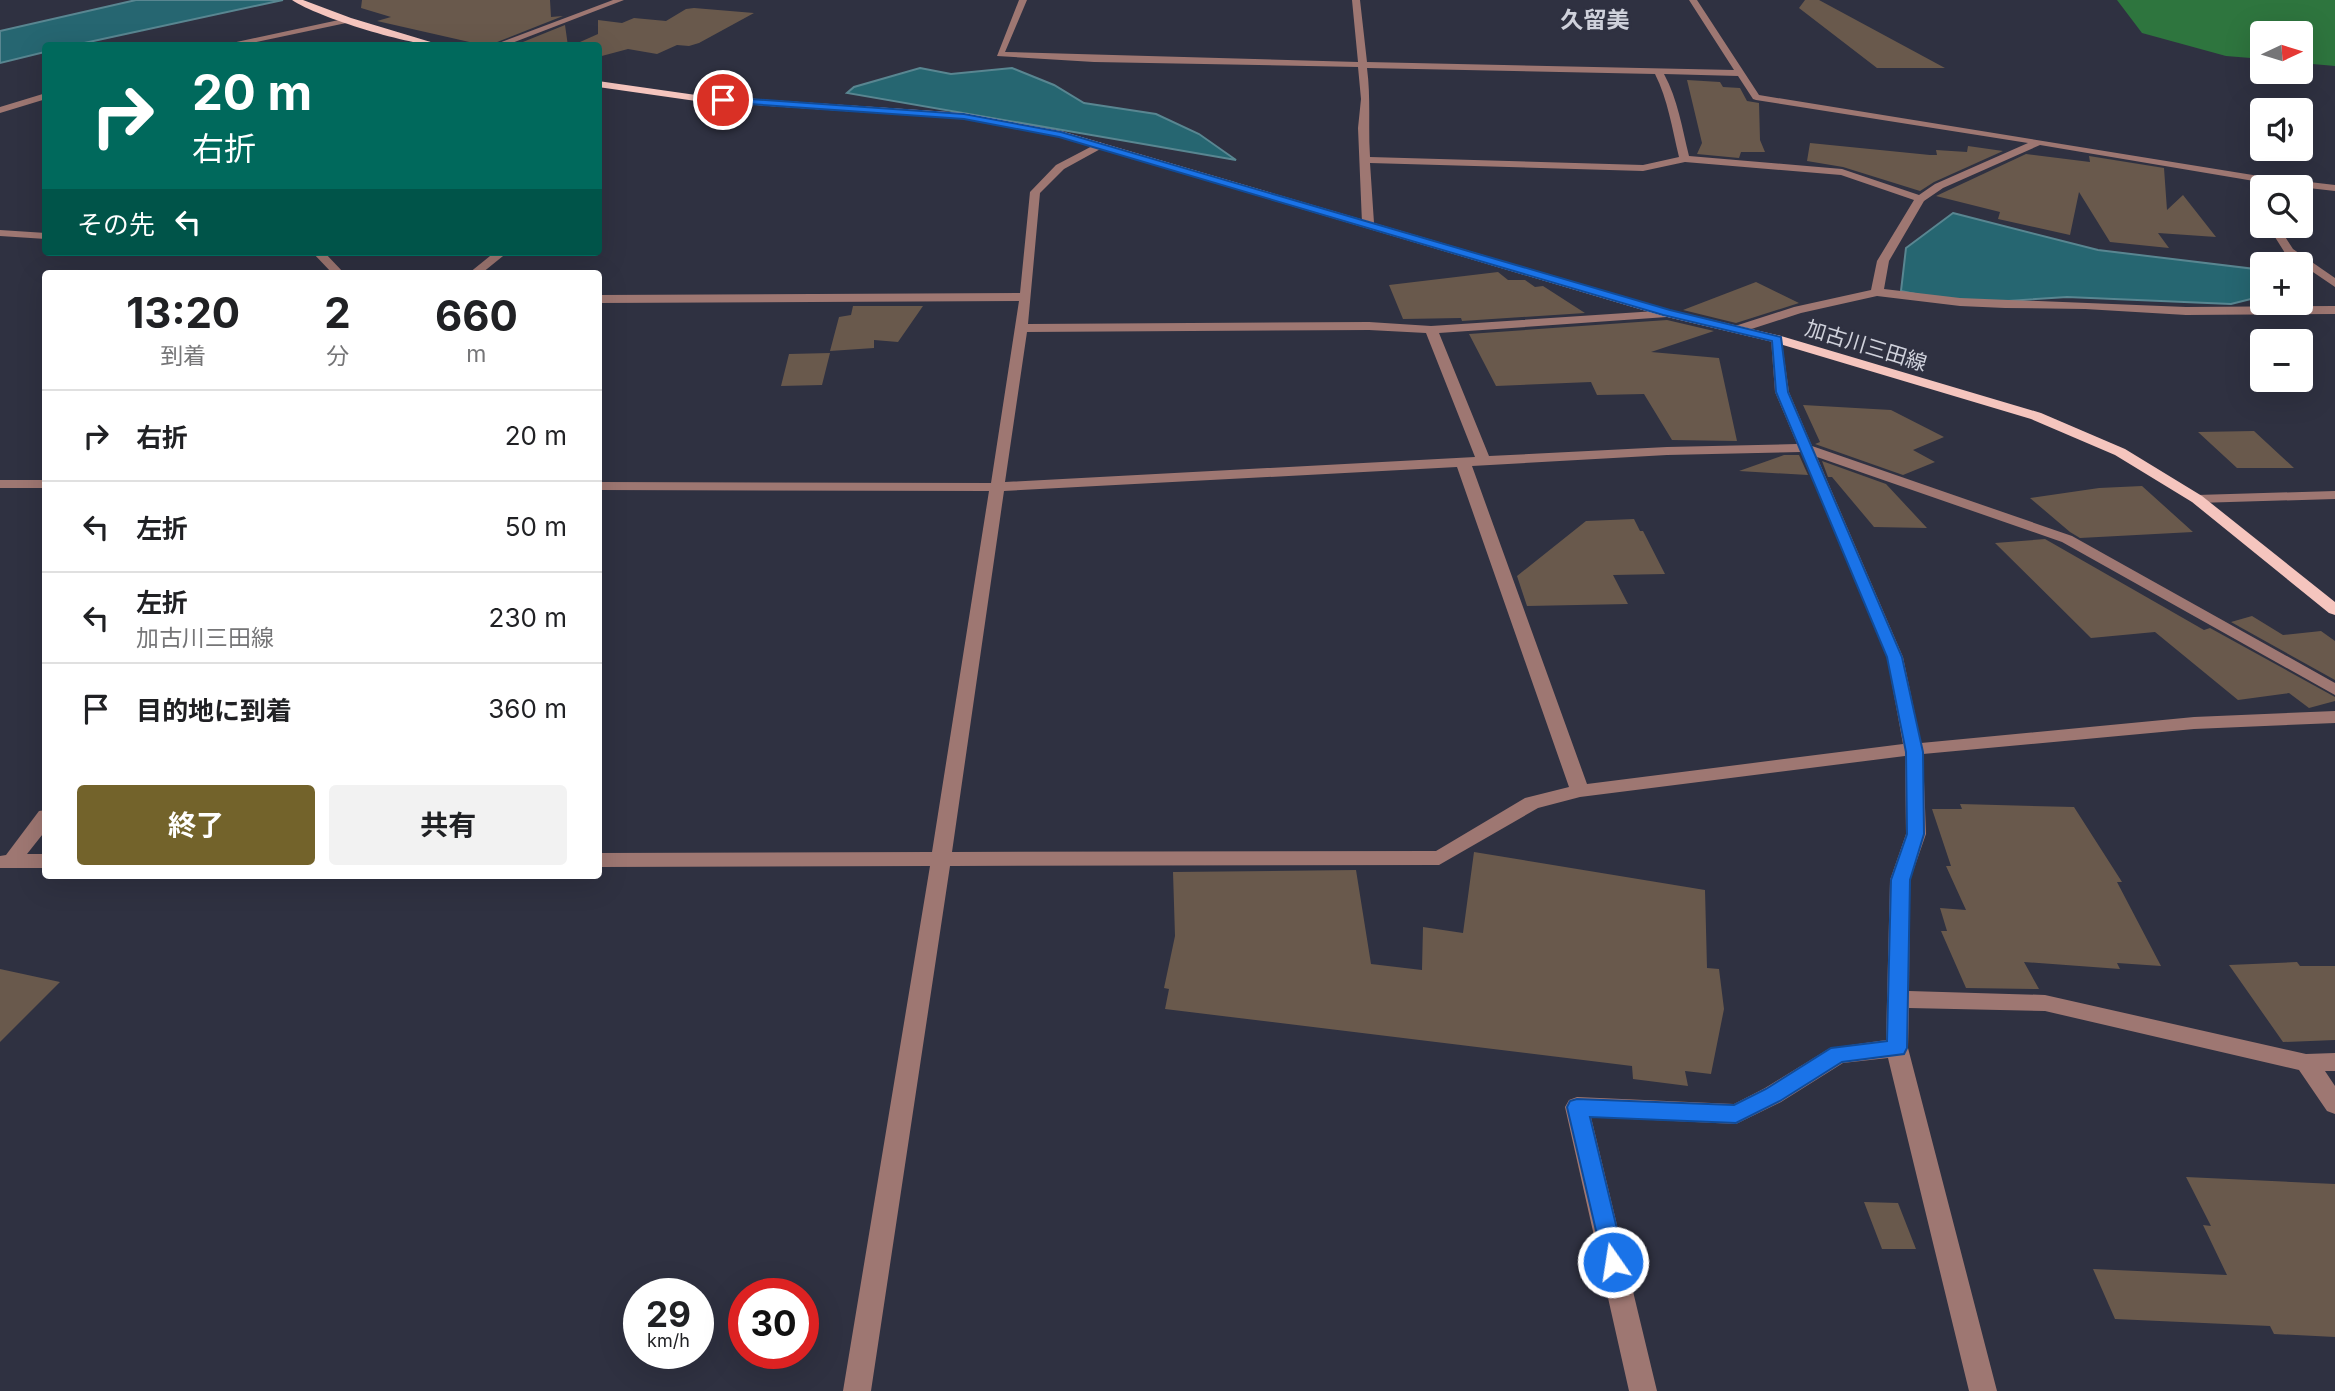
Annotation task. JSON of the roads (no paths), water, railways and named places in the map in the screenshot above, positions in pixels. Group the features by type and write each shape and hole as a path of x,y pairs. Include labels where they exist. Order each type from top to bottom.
{"main road":[{"path":"296,0 348,20 425,42"},
{"name":"加古川三田線","path":"602,85 696,98 964,116 1061,134 1667,313 1777,339 2036,416 2120,452 2197,499 2335,610"}],"street":[{"path":"506,42 620,0"},
{"path":"1024,0 1000,54 1094,59 1738,73"},
{"path":"1356,0 1366,99 1363,128 1368,223"},
{"path":"1693,0 1756,97 2250,178"},
{"path":"241,42 348,20"},
{"path":"1658,72 1672,97 1672,109 1685,159"},
{"path":"0,110 42,97"},
{"path":"1877,292 1883,261 1920,199 1939,186 2036,143"},
{"path":"857,1391 1026,297 1035,192 1060,167 1100,145"},
{"path":"1365,160 1643,168 1685,159 1842,172 1867,178 1920,199"},
{"path":"2313,185 2335,188"},
{"path":"0,233 42,236"},
{"path":"2281,238 2289,251 2335,282"},
{"path":"322,256 335,270"},
{"path":"479,270 497,256"},
{"path":"1739,329 1798,310 1877,292 1994,304 2085,305 2186,311 2335,310"},
{"path":"602,299 1026,297"},
{"path":"1021,328 1369,327 1431,330 1667,313"},
{"path":"1431,330 1485,461"},
{"path":"1777,339 1782,392 1895,657 1914,752 1916,834 1900,880 1897,1048 1983,1391"},
{"path":"602,486 997,487 1667,451 1805,448 2067,539 2335,690"},
{"path":"1463,462 1580,791"},
{"path":"0,484 42,484"},
{"path":"2197,499 2335,495"},
{"path":"602,860 1439,858 1532,803 1580,791 1863,754 1914,752 2194,723 2335,717"},
{"path":"6,862 42,821"},
{"path":"6,862 42,862"},
{"path":"1897,999 2045,1003 2306,1063 2335,1062"},
{"path":"1643,1391 1577,1107 1736,1114 1773,1095 1838,1054 1897,1048"},
{"path":"2306,1063 2335,1104"}],"water":[{"path":"136,0 283,0 89,42 42,42 42,53 0,63 0,31"},
{"path":"920,68 951,74 1012,68 1054,85 1084,103 1156,114 1199,134 1236,160 847,93 854,87"},
{"path":"1953,213 2098,250 2250,268 2250,299 2231,304 2067,297 1963,304 1901,291 1906,248"}],"district":[{"name":"久留美","path":"1595,20"}]}
